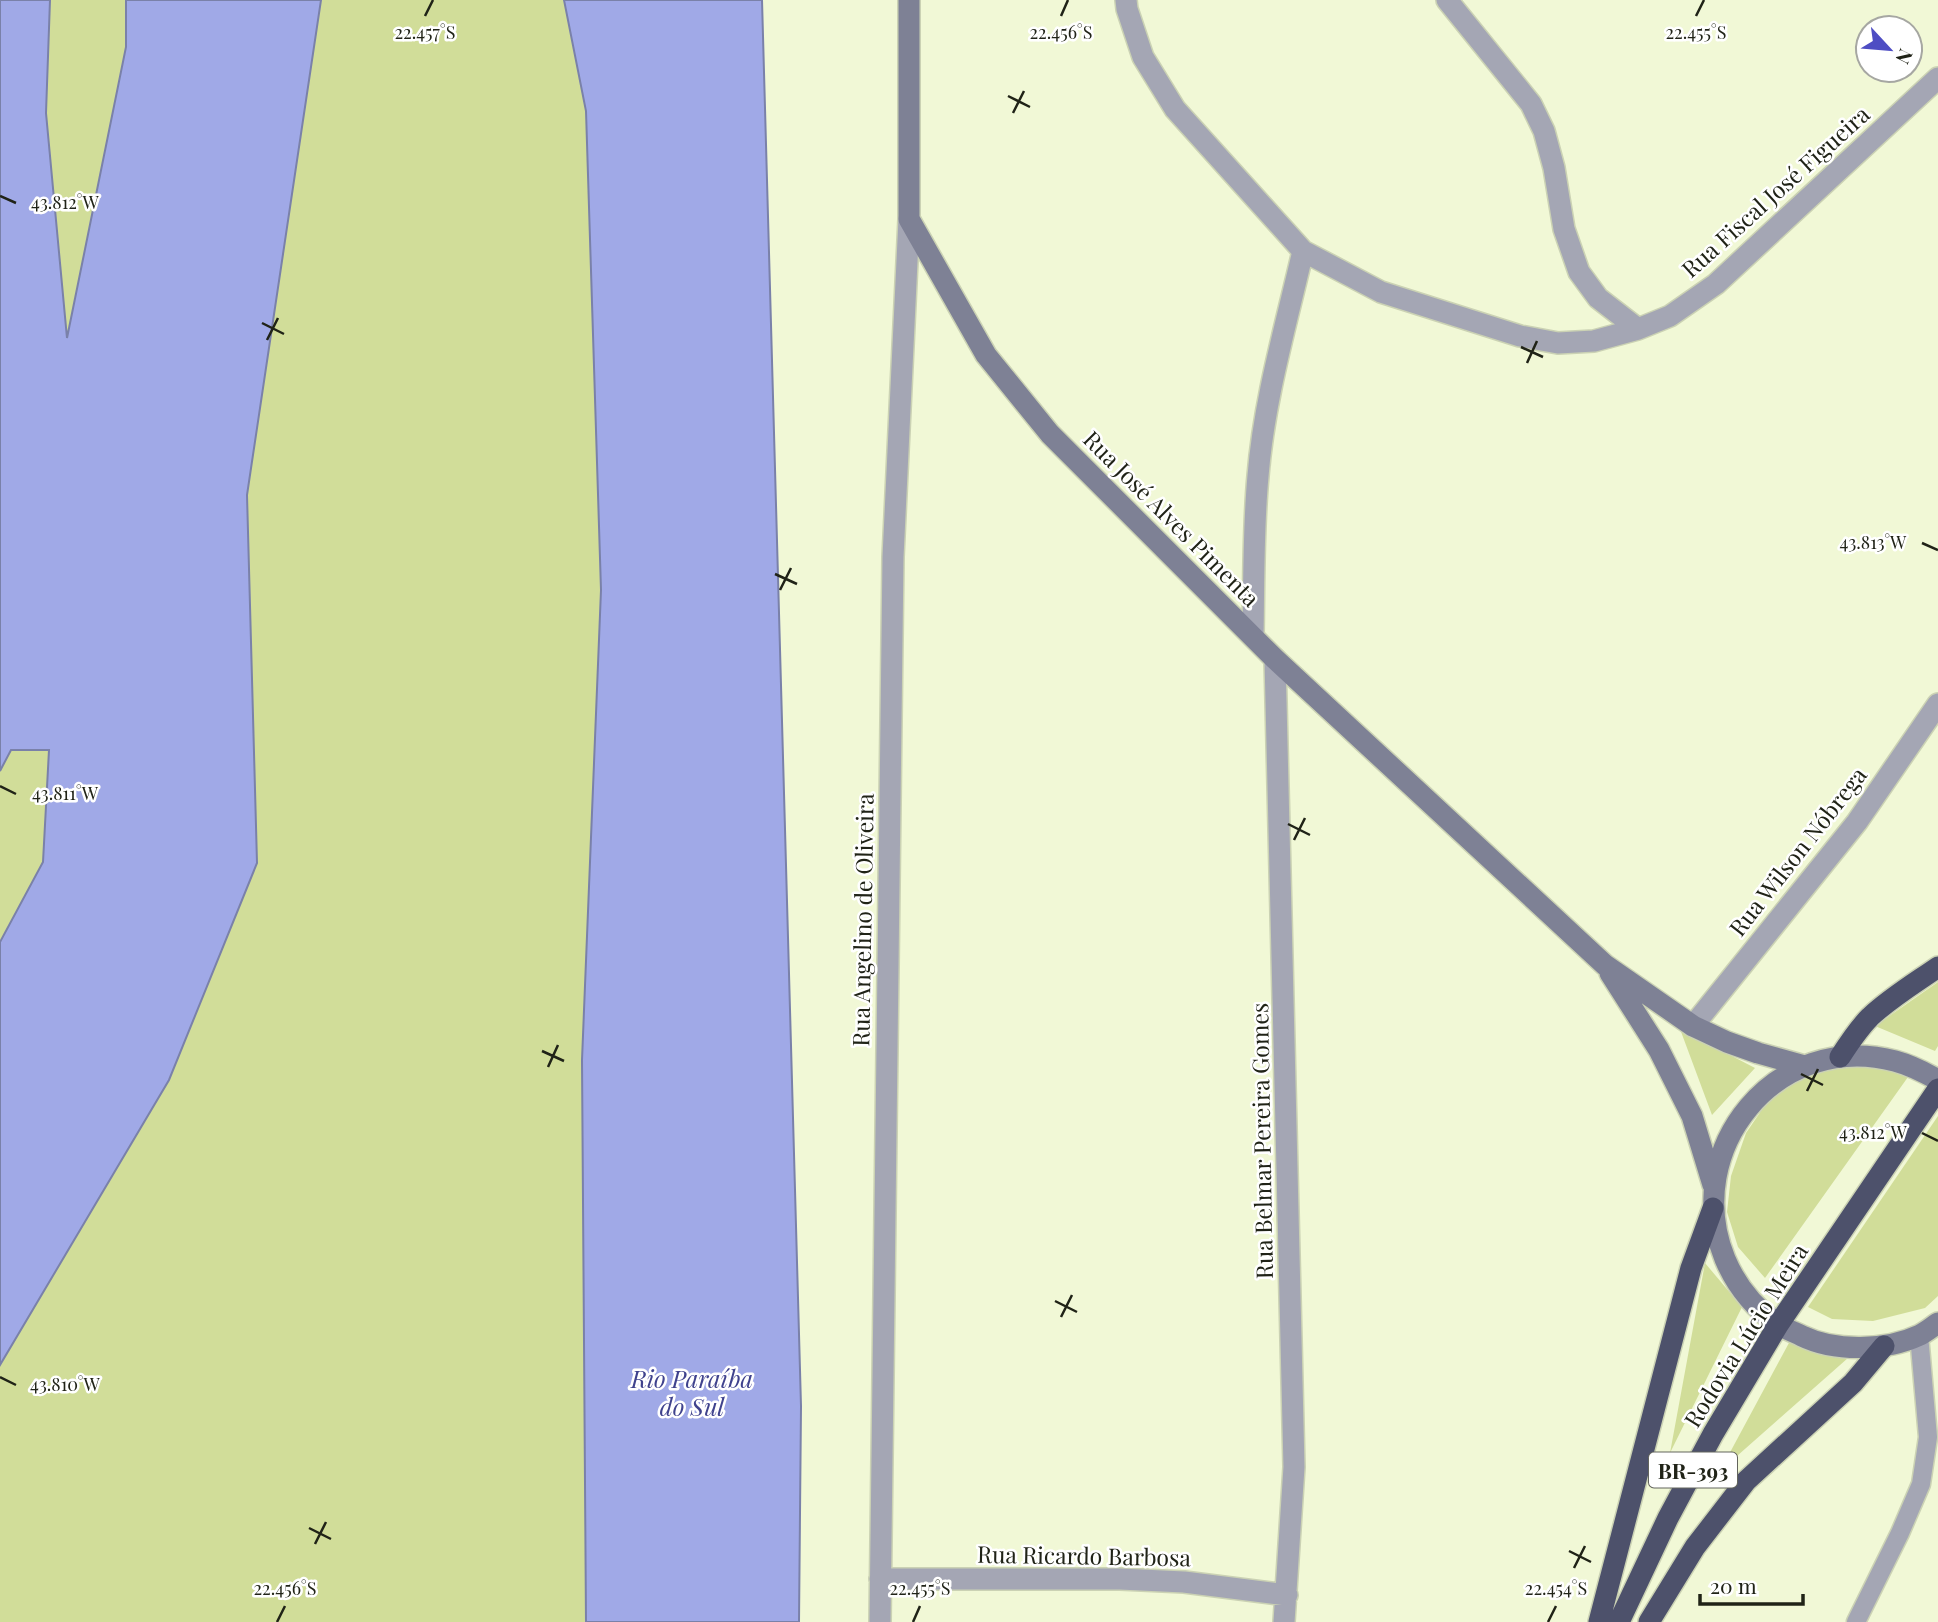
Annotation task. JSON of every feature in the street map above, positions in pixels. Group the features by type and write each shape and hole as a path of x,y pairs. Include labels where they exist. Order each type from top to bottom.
{"highway":[{"path":"1840,1058 1868,1018 1890,999 1938,967"},
{"name":"Rodovia Lúcio Meira","path":"1619,1622 1668,1518 1713,1434 1778,1325 1938,1089"},
{"path":"1600,1622 1691,1269 1713,1198"},
{"path":"1649,1622 1695,1547 1746,1481 1853,1383 1884,1346"}],"street":[{"name":"Rua José Alves Pimenta","path":"908,0 909,219 986,355 1050,434 1275,659 1605,965 1693,1026 1758,1053 1805,1066"},
{"name":"Rua Fiscal José Figueira","path":"1126,0 1143,57 1175,108 1303,251 1381,292 1520,335 1558,343 1594,341 1638,329 1670,316 1716,284 1938,78"},
{"path":"1447,0 1531,104 1544,131 1554,168 1564,229 1578,272 1598,298 1638,329"},
{"name":"Rua Angelino de Oliveira","path":"880,1622 893,556 909,219"},
{"path":"1254,636 1254,547 1258,475 1266,416 1303,251"},
{"name":"Rua Belmar Pereira Gomes","path":"1275,659 1294,1467 1284,1622"},
{"name":"Rua Wilson Nóbrega","path":"1693,1026 1857,822 1938,705"},
{"name":"Rua José Alves Pimenta","path":"1605,965 1659,1050 1688,1106 1713,1198"},
{"path":"1938,1080 1919,1069 1894,1060 1867,1056 1840,1058 1805,1066 1761,1094 1742,1114 1719,1161 1713,1198 1718,1243 1731,1275 1752,1302 1778,1325 1811,1340 1847,1348 1884,1346 1919,1335 1938,1323"},
{"name":"Rua Ricardo Barbosa","path":"880,1579 1120,1579 1184,1582 1287,1595"}],"lane":[{"path":"1856,1622 1921,1484 1928,1437 1919,1335"}],"green space":[{"path":"50,0 126,0 126,47 66,341 46,113"},
{"path":"321,0 564,0 586,111 601,590 582,1060 586,1622 0,1622 0,1365 169,1080 257,863 247,495"},
{"path":"10,750 49,750 43,862 0,942 0,771"},
{"path":"1938,982 1938,1046 1935,1051 1875,1026"},
{"path":"1680,1029 1755,1068 1712,1115"},
{"path":"1872,1062 1908,1077 1765,1278 1738,1247 1727,1212 1731,1176 1746,1133 1772,1095 1810,1072"},
{"path":"1938,1116 1938,1296 1925,1308 1873,1321 1832,1319 1808,1307"},
{"path":"1705,1263 1742,1307 1670,1453"},
{"path":"1790,1341 1848,1358 1720,1471"}],"water":[{"path":"0,0 50,0 46,113 67,338 126,47 126,0 321,0 247,495 257,863 169,1080 0,1365 0,942 43,862 49,750 11,750 0,771"},
{"name":"Rio Paraíba do Sul","path":"564,0 762,0 801,1406 799,1622 586,1622 582,1060 601,590 586,111"}]}
